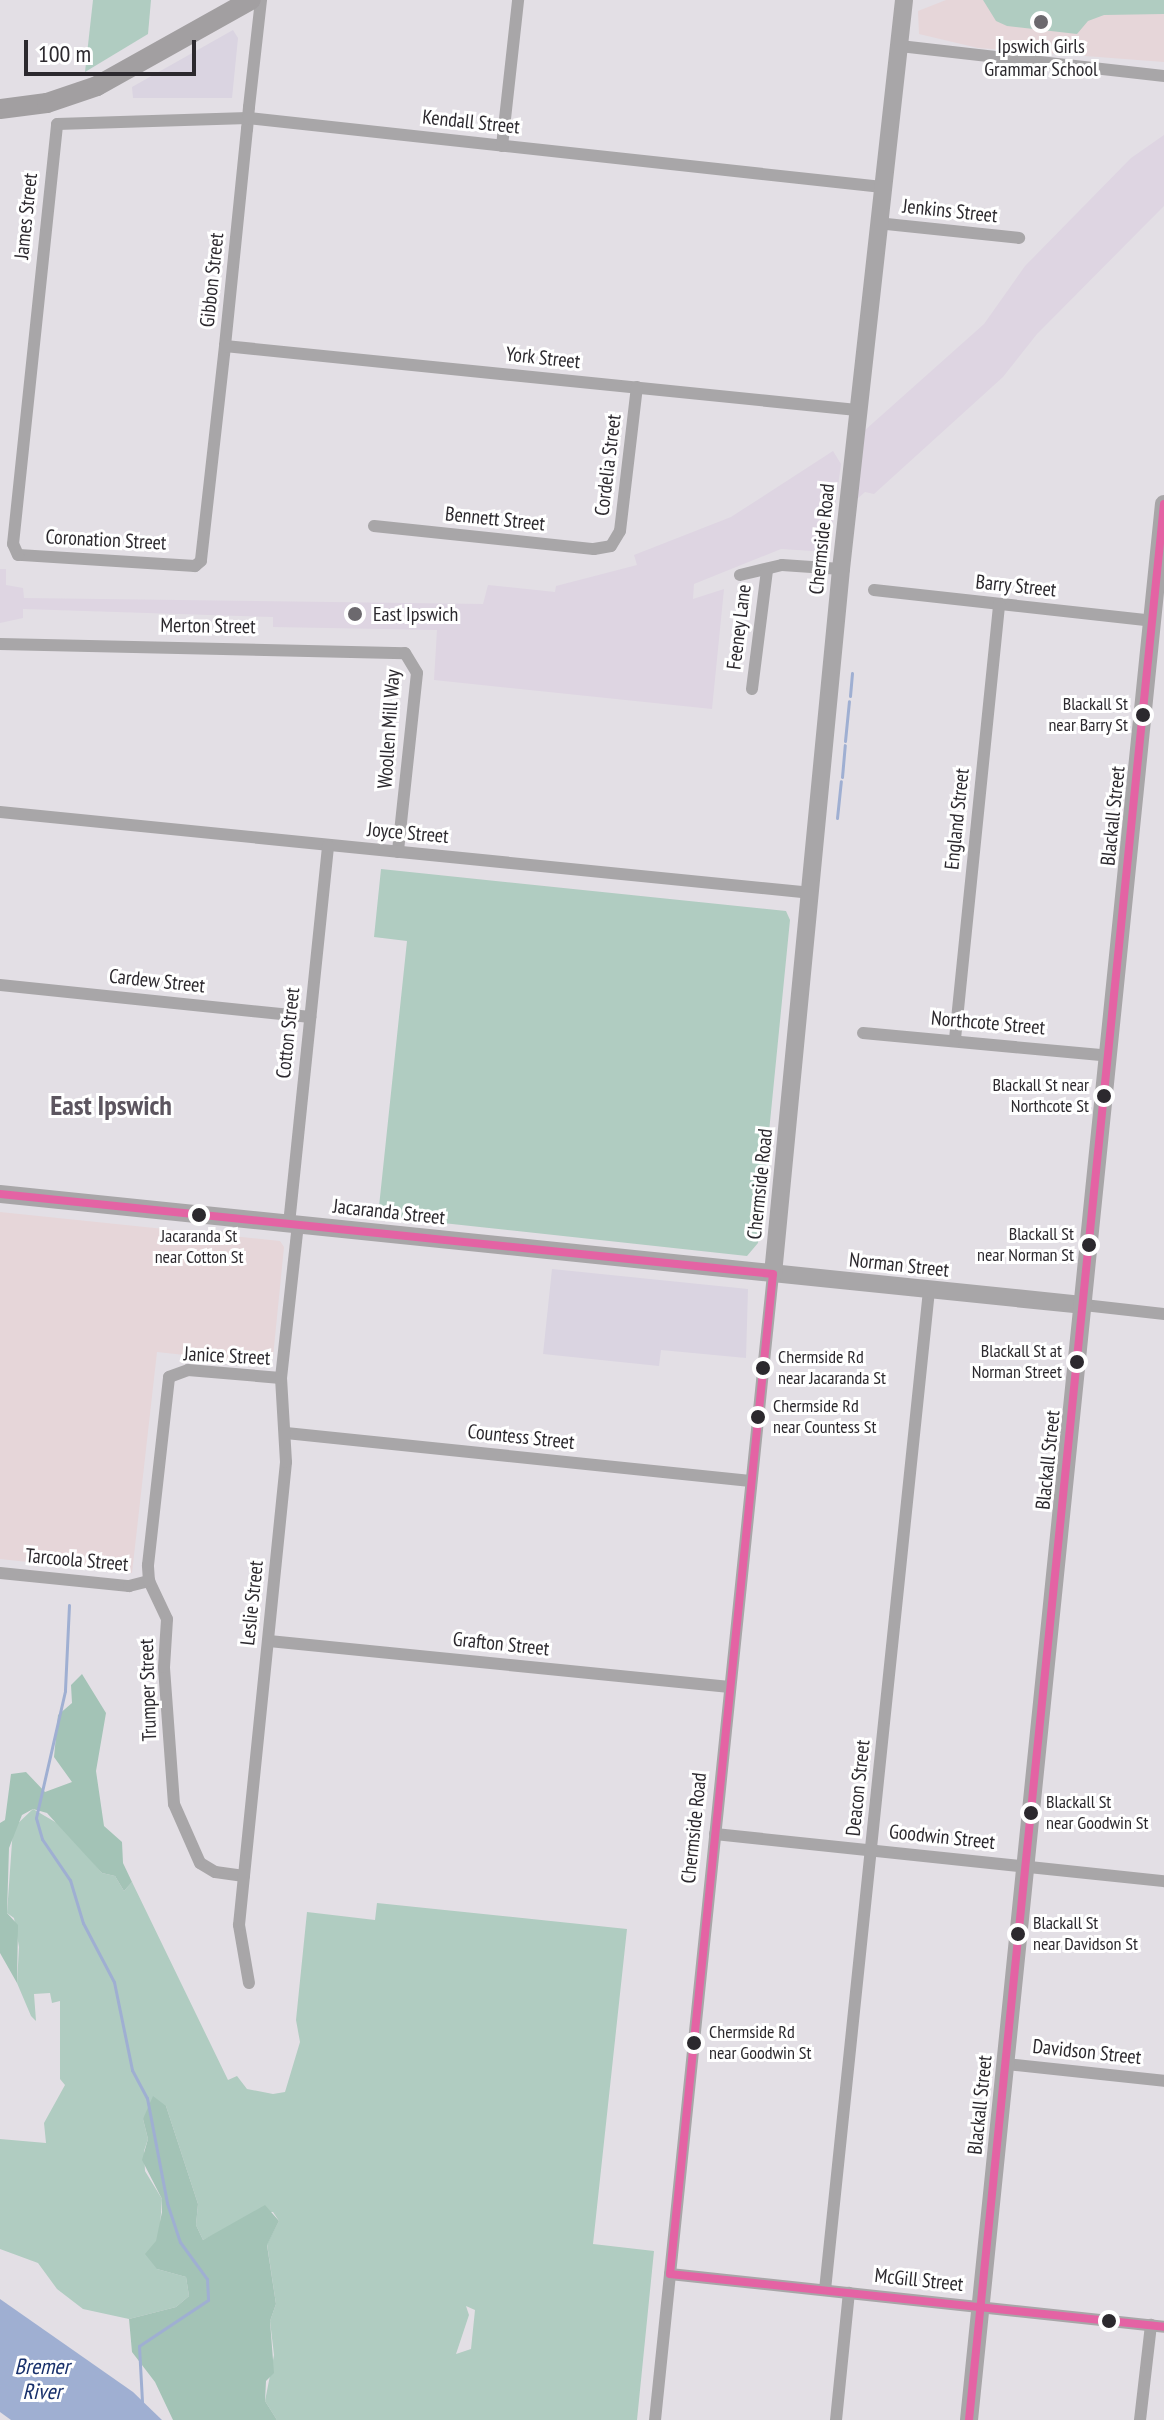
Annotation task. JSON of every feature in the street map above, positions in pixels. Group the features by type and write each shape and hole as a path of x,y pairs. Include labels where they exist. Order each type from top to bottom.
{"main road":[{"path":"0,109 47,103 97,86 251,0"}],"street":[{"name":"Gibbon Street","path":"199,564 261,0"},
{"path":"502,146 518,0"},
{"name":"Chermside Road","path":"655,2420 812,893 857,410 904,0"},
{"path":"900,46 1164,76"},
{"name":"Kendall Street","path":"55,124 127,118 248,118 882,187"},
{"name":"James Street","path":"13,550 55,124"},
{"name":"Jenkins Street","path":"877,223 1019,238"},
{"name":"York Street","path":"225,346 857,410"},
{"name":"Cordelia Street","path":"611,546 620,531 637,387"},
{"name":"Blackall Street","path":"969,2420 1164,504"},
{"name":"Bennett Street","path":"374,526 594,549 611,546"},
{"name":"Coronation Street","path":"13,550 18,555 199,564"},
{"path":"740,575 782,565 841,569"},
{"name":"Feeney Lane","path":"752,689 767,570"},
{"name":"Barry Street","path":"874,590 1154,621"},
{"name":"England Street","path":"955,1039 999,604"},
{"name":"Merton Street","path":"0,644 401,651 412,658"},
{"name":"Woollen Mill Way","path":"398,852 417,673 412,658"},
{"name":"Joyce Street","path":"0,812 812,893"},
{"name":"Cotton Street","path":"294,1224 310,1017 328,846"},
{"name":"Cardew Street","path":"0,985 310,1017"},
{"name":"Northcote Street","path":"863,1033 955,1039 1109,1056"},
{"name":"Jacaranda Street","path":"0,1194 773,1274"},
{"name":"Leslie Street","path":"249,1983 239,1925 269,1641 286,1433 281,1378 294,1224"},
{"name":"Norman Street","path":"773,1274 1164,1314"},
{"name":"Deacon Street","path":"825,2290 929,1290"},
{"name":"Janice Street","path":"149,1581 166,1386 172,1374 188,1370 281,1378"},
{"name":"Countess Street","path":"286,1433 751,1481"},
{"name":"Tarcoola Street","path":"0,1573 129,1586 149,1581"},
{"name":"Trumper Street","path":"149,1581 167,1619 164,1667 174,1804 204,1867 244,1876"},
{"name":"Grafton Street","path":"269,1641 730,1687"},
{"name":"Goodwin Street","path":"715,1834 1164,1881"},
{"name":"Davidson Street","path":"1006,2064 1164,2081"},
{"name":"McGill Street","path":"670,2274 1158,2326"},
{"path":"836,2420 849,2293"},
{"path":"1140,2420 1158,2326"}],"shaded area":[{"name":"Ipswich Girls Grammar School","path":"946,0 1164,0 1164,62 978,48 919,34 918,11"},
{"path":"233,30 238,38 232,98 133,98 132,87"},
{"path":"1164,135 1164,206 1037,334 1003,377 874,494 865,492 857,499 864,431 984,324 1025,266 1131,158"},
{"path":"833,451 841,464 829,552 781,549 694,584 693,599 724,589 712,709 434,680 437,630 273,627 273,617 23,609 23,618 0,623 0,569 6,569 6,585 23,588 24,598 483,604 488,585 555,592 556,586 637,565 634,555 731,517"},
{"path":"0,1212 280,1241 284,1247 273,1357 267,1364 157,1352 132,1573 0,1559"},
{"path":"552,1269 748,1289 746,1358 661,1350 659,1366 543,1354"}],"green space":[{"path":"93,0 151,0 148,34 85,72"},
{"path":"983,0 1164,0 1164,14 1104,15 1088,21 1077,34 1007,26 996,21"},
{"path":"381,869 786,911 790,920 758,1243 747,1256 378,1216 407,941 374,937"},
{"path":"82,1674 106,1713 96,1771 104,1826 122,1842 123,1863 132,1882 124,1891 115,1876 102,1873 47,1813 33,1809 22,1815 9,1848 7,1913 18,1925 17,1983 0,1953 0,1823 5,1820 11,1774 26,1772 45,1792 72,1782 54,1757 58,1715 72,1703 71,1685"},
{"path":"33,1809 62,1826 102,1873 115,1876 124,1891 132,1882 228,2080 237,2076 247,2089 273,2094 285,2092 300,2042 296,2020 307,1912 375,1920 377,1903 627,1929 593,2244 654,2251 637,2420 277,2420 265,2401 274,2355 270,2321 276,2304 267,2244 279,2221 273,2212 262,2212 203,2240 196,2225 198,2204 166,2106 143,2119 148,2139 144,2151 145,2171 162,2199 157,2269 186,2277 189,2296 176,2307 129,2319 83,2309 57,2289 38,2263 0,2249 0,2139 46,2143 44,2123 65,2085 60,2079 60,2001 52,2003 50,1993 34,1994 36,2021 17,1983 19,1947 14,1918 7,1913 13,1828","holes":["466,2306 475,2310 471,2349 456,2354 469,2315"]},
{"path":"153,2096 166,2106 198,2204 196,2225 203,2240 265,2205 279,2221 267,2245 276,2304 270,2321 274,2373 266,2381 265,2401 277,2420 173,2420 155,2382 132,2352 129,2319 176,2307 189,2296 186,2277 157,2269 145,2254 156,2241 162,2212 162,2199 142,2160 148,2139 143,2119"}],"water":[{"name":"Bremer River","path":"0,2299 133,2392 162,2420 11,2420 0,2412"}],"waterway":[{"path":"850,696 852,673"},
{"path":"845,741 849,701"},
{"path":"842,777 845,745"},
{"path":"837,818 841,781"},
{"path":"69,1605 65,1691 36,1818 42,1839 70,1880 83,1923 114,1982 132,2070 147,2098 167,2203 180,2242 207,2279 208,2300 139,2346 142,2402"}],"transit line":[{"path":"969,2420 1164,504"},
{"path":"0,1194 773,1274"},
{"path":"670,2274 773,1274"},
{"path":"670,2274 1164,2327"}],"place":[{"name":"Ipswich Girls Grammar School","path":"1041,22"},
{"name":"East Ipswich","path":"355,614"},
{"name":"Blackall St near Barry St","path":"1143,715"},
{"name":"Blackall St near Northcote St","path":"1104,1096"},
{"name":"Jacaranda St near Cotton St","path":"199,1215"},
{"name":"Blackall St near Norman St","path":"1089,1245"},
{"name":"Blackall St at Norman Street","path":"1077,1362"},
{"name":"Chermside Rd near Jacaranda St","path":"763,1368"},
{"name":"Chermside Rd near Countess St","path":"758,1417"},
{"name":"Blackall St near Goodwin St","path":"1031,1813"},
{"name":"Blackall St near Davidson St","path":"1018,1934"},
{"name":"Chermside Rd near Goodwin St","path":"694,2043"}],"district":[{"name":"East Ipswich","path":"111,1105"}]}
